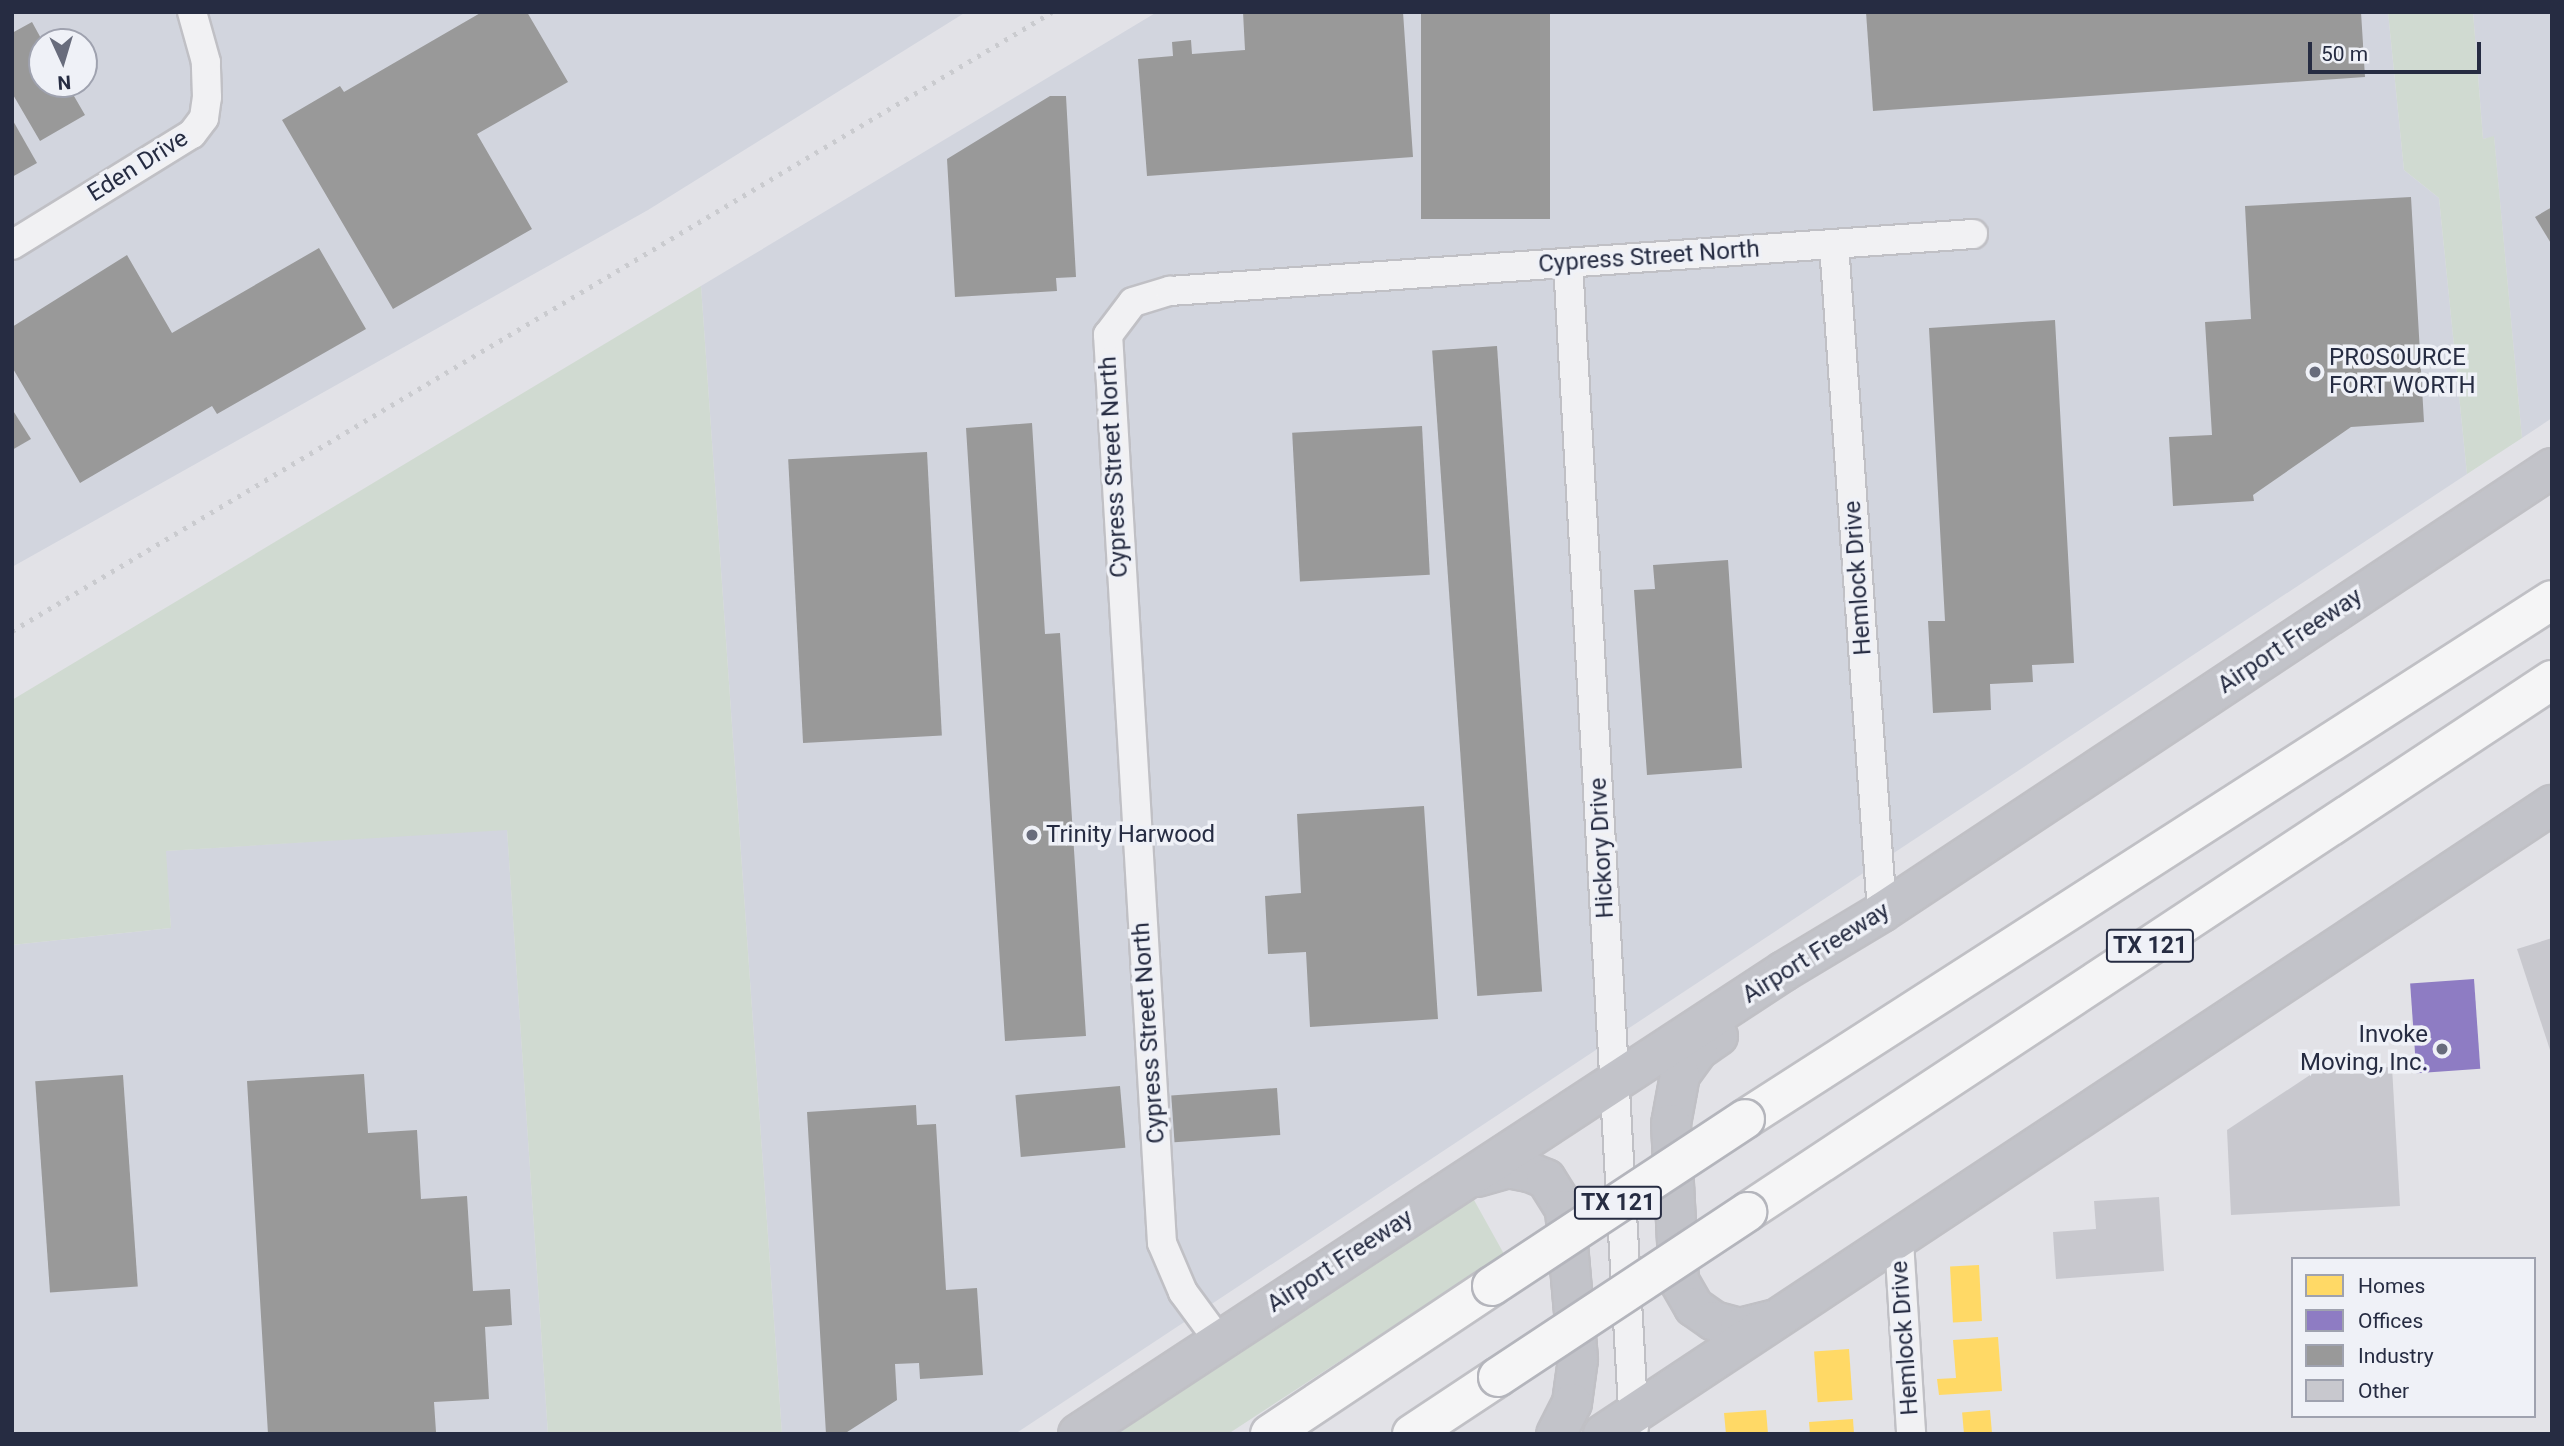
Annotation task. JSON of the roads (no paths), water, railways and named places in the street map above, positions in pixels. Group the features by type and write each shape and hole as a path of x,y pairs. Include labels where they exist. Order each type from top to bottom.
{"highway":[{"name":"TX 121","path":"1270,1434 1745,1119 2552,600"},
{"name":"TX 121","path":"1412,1434 2552,680"}],"main road":[{"name":"Airport Freeway","path":"1078,1434 1463,1180 1617,1084 1784,971 1882,912 2552,468"},
{"path":"1624,1427 2552,805"},
{"path":"1783,1318 1728,1326 1694,1307 1679,1281 1671,1124 1680,1075 1698,1050 1774,998 1784,971"},
{"path":"1463,1180 1508,1168 1530,1172 1546,1179 1565,1210 1578,1359 1574,1394 1556,1434"}],"street":[{"name":"Eden Drive","path":"12,245 192,134 204,118 207,97 206,62 192,12"},
{"name":"Cypress Street North","path":"1219,1341 1183,1292 1162,1243 1108,335 1133,302 1170,291 1973,234"},
{"name":"Hemlock Drive","path":"1834,245 1882,912"},
{"name":"Hickory Drive","path":"1568,263 1617,1084 1624,1427"},
{"name":"Hemlock Drive","path":"1899,1241 1911,1434"}],"railway":[{"path":"12,631 1052,12"}],"place":[{"name":"PROSOURCE FORT WORTH","path":"2315,372"},
{"name":"Trinity Harwood","path":"1032,835"},
{"name":"Invoke Moving, Inc.","path":"2442,1049"}]}
